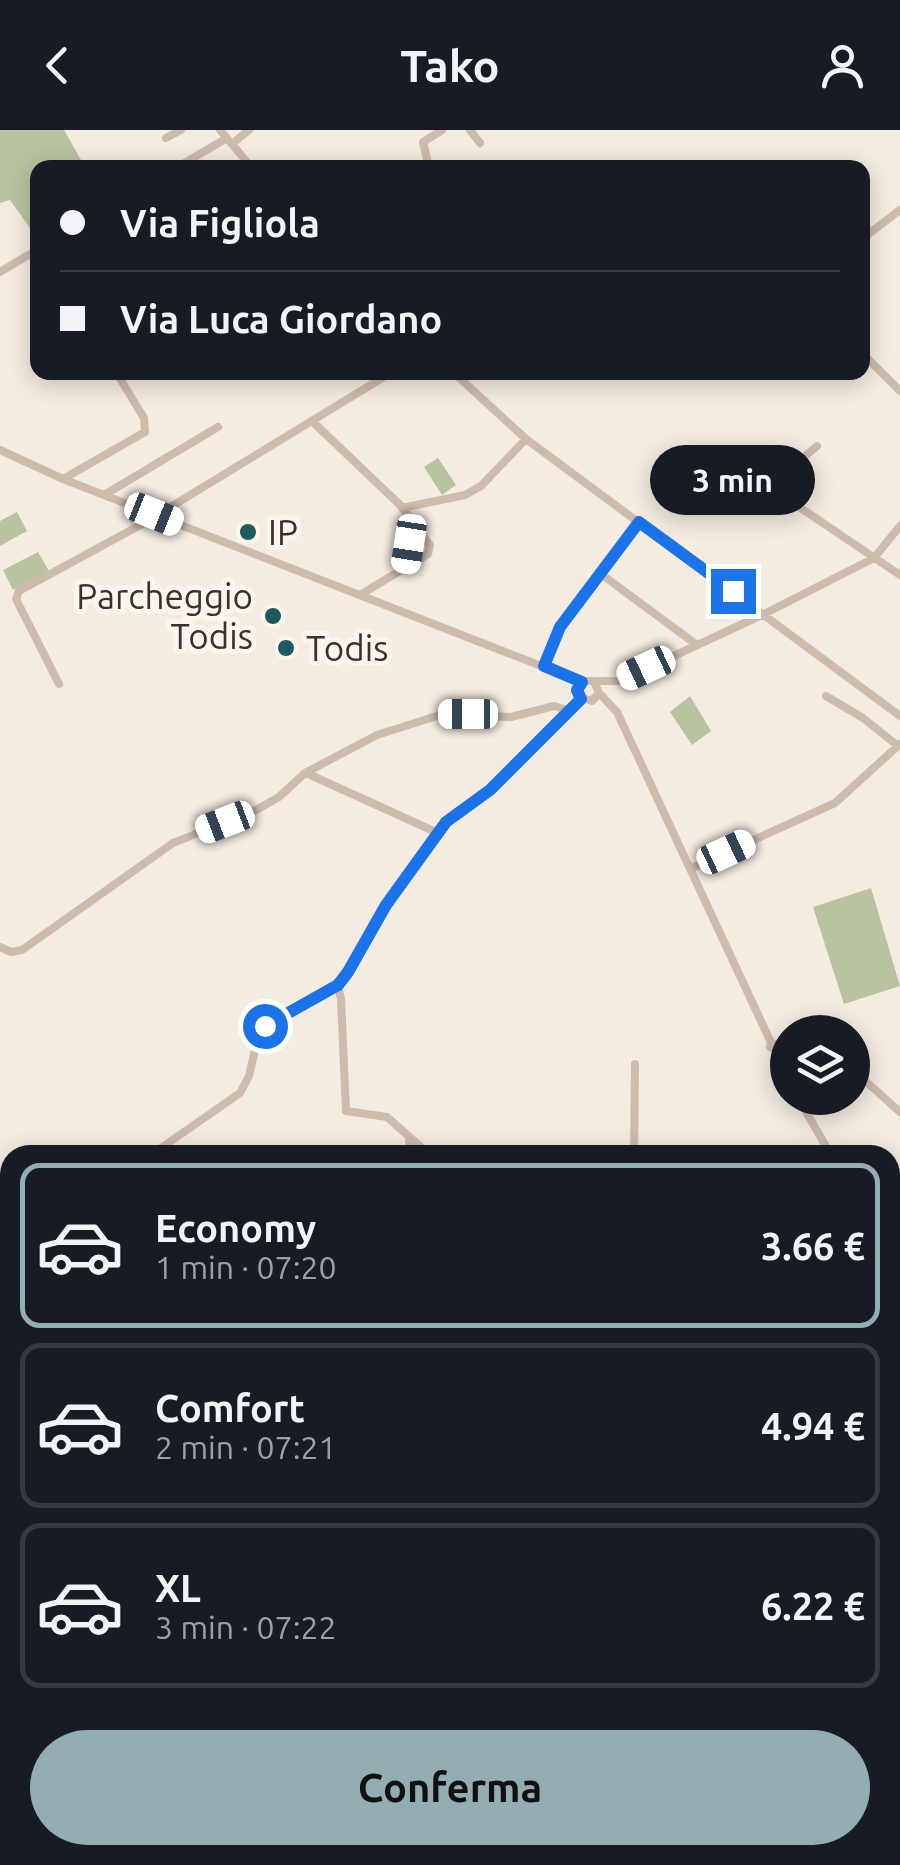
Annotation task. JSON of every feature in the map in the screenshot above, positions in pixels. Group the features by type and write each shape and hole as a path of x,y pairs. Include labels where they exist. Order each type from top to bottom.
{"street":[{"path":"166,138 181,130"},
{"path":"220,130 245,160"},
{"path":"192,160 249,130"},
{"path":"427,160 423,142 442,130"},
{"path":"470,130 480,143"},
{"path":"870,233 900,210"},
{"path":"0,272 30,254"},
{"path":"870,360 900,391"},
{"path":"63,480 144,432 144,418 121,380"},
{"path":"59,684 16,596 379,380"},
{"path":"462,380 526,439 900,716"},
{"path":"313,422 405,512 430,544 430,550 360,595"},
{"path":"104,495 218,427"},
{"path":"405,512 465,496 481,486 526,439"},
{"path":"818,446 796,464 777,492 900,574"},
{"path":"0,450 63,480 582,682 620,680 764,614 874,558 900,526"},
{"path":"405,512 406,566"},
{"path":"544,666 560,627 639,522"},
{"path":"600,574 697,645"},
{"path":"581,699 577,690 582,682"},
{"path":"594,682 598,693 618,712 770,1046"},
{"path":"581,699 592,701 598,693"},
{"path":"690,869 834,803 899,745 826,696"},
{"path":"166,1145 240,1094 265,1026 338,985 386,905 446,822 490,790 581,699"},
{"path":"0,947 11,952 22,950 172,843 258,809 279,797 305,772 377,735 443,714 511,717 554,706 570,711"},
{"path":"305,772 438,833"},
{"path":"338,985 342,999 346,1111 384,1115 418,1145"},
{"path":"634,1145 636,1064"},
{"path":"870,1084 899,1108"},
{"path":"808,1115 825,1145"},
{"path":"410,1138 410,1145"}],"green space":[{"path":"0,130 64,130 81,160 30,160 30,228 10,200 0,203"},
{"path":"438,458 456,485 442,495 424,467"},
{"path":"17,512 27,531 0,546 0,521"},
{"path":"38,552 49,571 13,590 3,570"},
{"path":"690,696 711,731 692,745 670,712"},
{"path":"871,888 900,986 844,1004 813,907"}],"place":[{"name":"IP","path":"248,532"},
{"name":"Parcheggio Todis","path":"273,616"},
{"name":"Todis","path":"286,648"}],"route":[{"path":"265,1026 338,985 386,905 446,822 490,790 581,699 577,690 582,682 544,666 560,627 639,522 733,591"}]}
